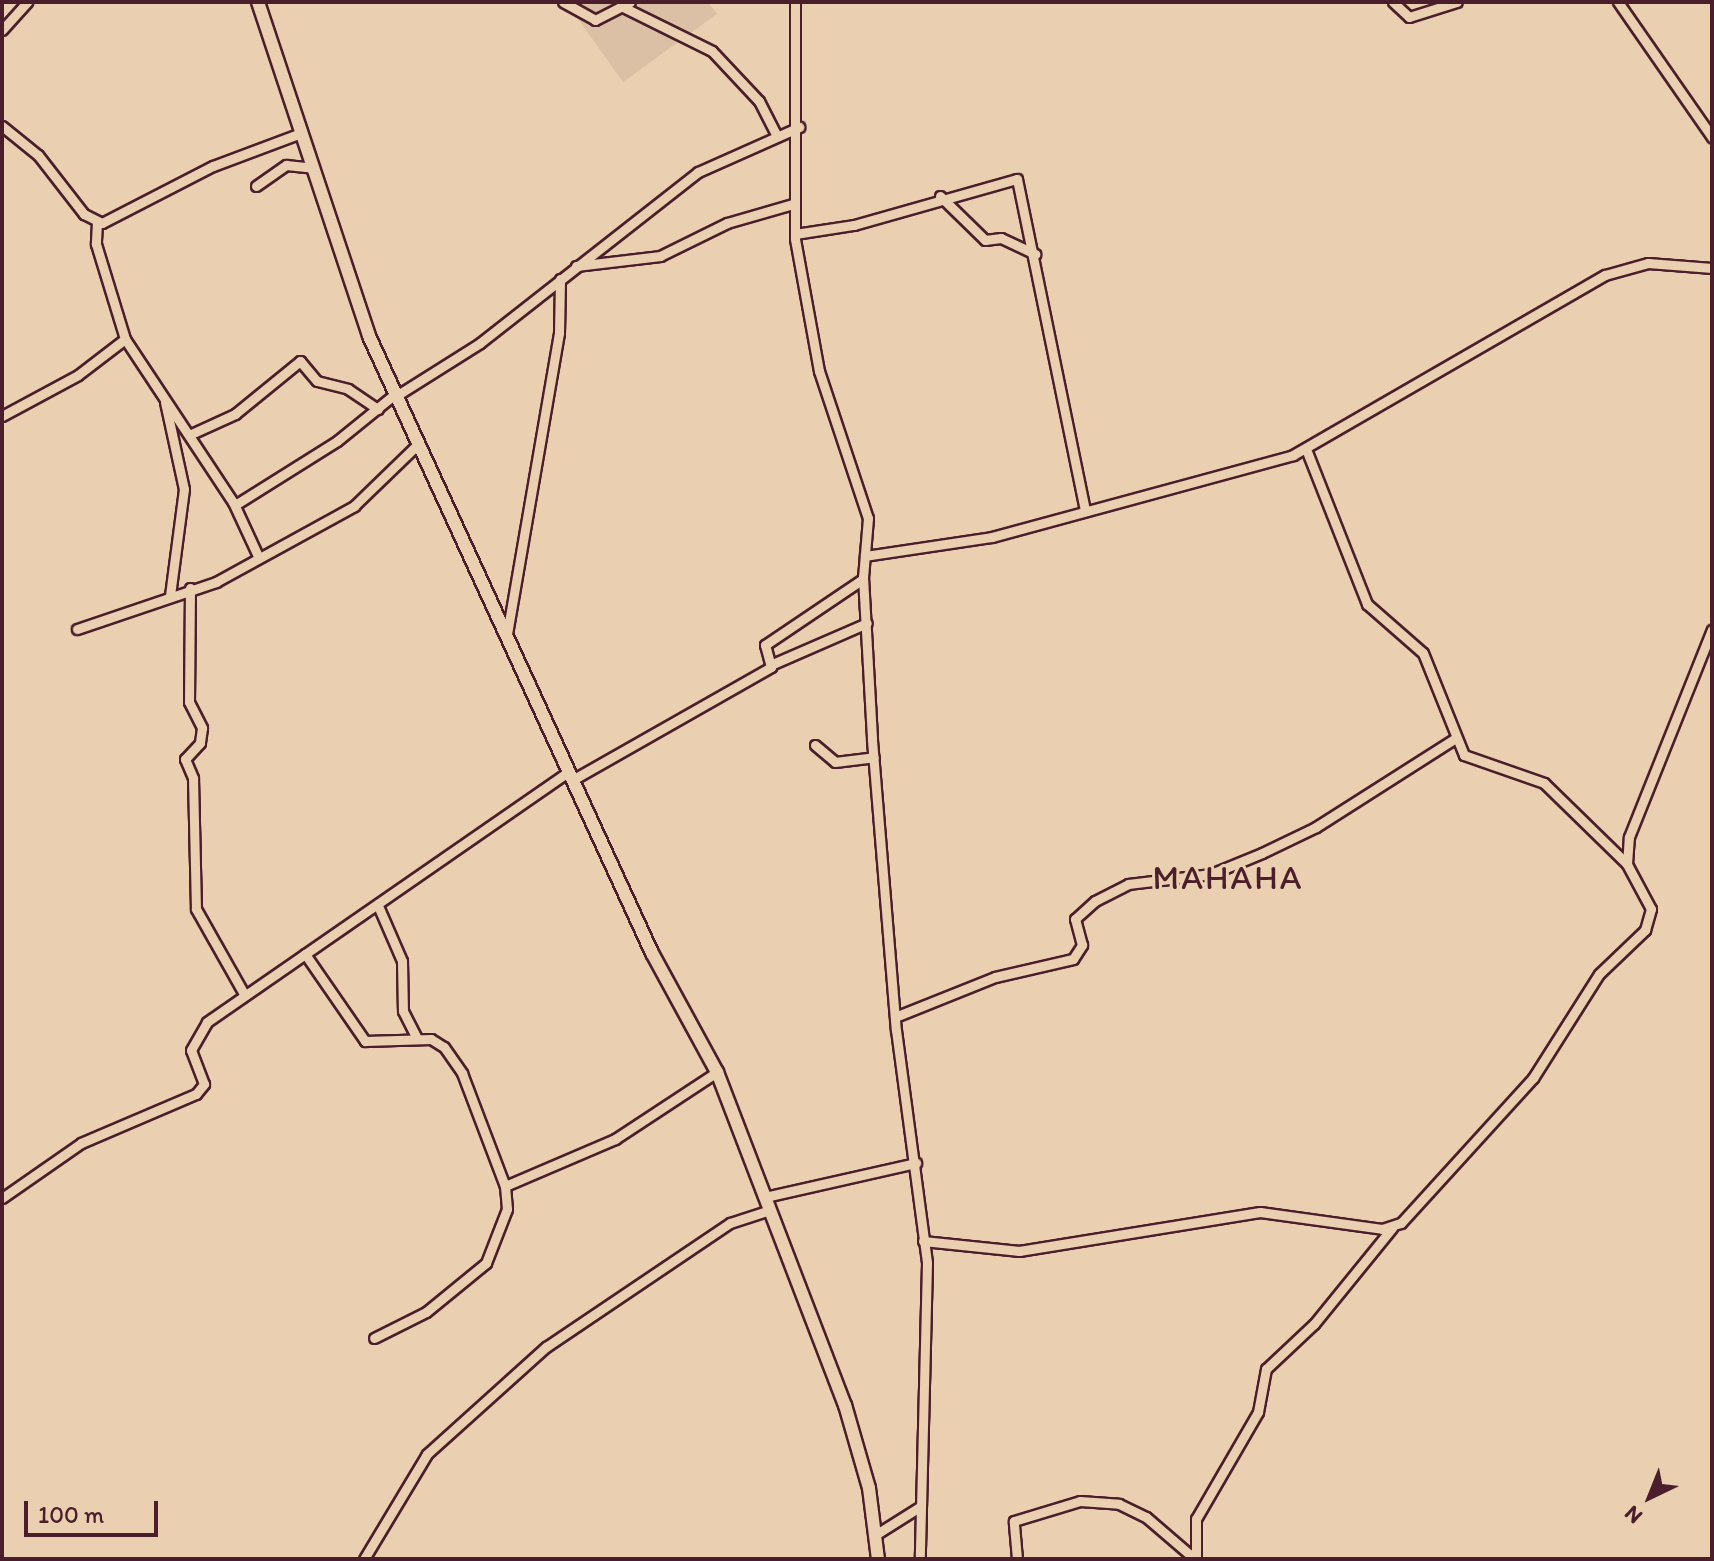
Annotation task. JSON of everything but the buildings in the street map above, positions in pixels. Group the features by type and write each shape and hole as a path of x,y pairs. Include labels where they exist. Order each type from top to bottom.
{"main road":[{"path":"258,2 313,168 396,395 652,953 717,1072 857,1441 878,1559"}],"street":[{"path":"2,30 27,2"},
{"path":"563,2 595,20 627,5 712,51 759,101 775,133"},
{"path":"795,2 799,127 793,204 795,234 819,371 865,498 863,579 874,757 895,1017 916,1163 930,1356 920,1559"},
{"path":"1393,2 1409,17 1457,2"},
{"path":"1618,2 1712,137"},
{"path":"2,126 97,222 96,244 125,339 235,505 258,556"},
{"path":"235,505 378,409 560,279 698,172 775,133 799,127"},
{"path":"97,222 301,133"},
{"path":"256,186 286,165 313,168"},
{"path":"795,234 854,225 940,196 1014,177 1035,254 1085,511"},
{"path":"940,196 985,240 1001,238 1035,254"},
{"path":"576,266 660,256 727,223 793,204"},
{"path":"865,556 992,537 1306,449 1605,275 1648,263 1712,268"},
{"path":"507,634 559,333 560,279"},
{"path":"2,416 78,375 125,339"},
{"path":"189,435 235,414 300,361 317,381 348,389 378,409"},
{"path":"163,395 184,489 170,596"},
{"path":"77,629 190,588 216,582 258,556 354,506 418,444"},
{"path":"1195,1559 1196,1519 1254,1419 1266,1369 1314,1324 1392,1228 1525,1088 1565,1037 1599,974 1645,930 1648,899 1627,864 1544,783 1476,765 1454,739 1423,653 1367,604 1306,449"},
{"path":"775,663 765,645 863,579"},
{"path":"190,588 189,702 202,728 200,743 185,759 193,778 196,909 244,994"},
{"path":"2,1198 81,1143 202,1090 193,1043 244,994 379,908 572,775 775,663 867,623"},
{"path":"1627,864 1629,837 1712,630"},
{"path":"895,1017 995,977 1073,959 1082,945 1075,919 1095,901 1128,884 1211,874 1262,853 1316,827 1454,739"},
{"path":"815,745 835,762 874,757"},
{"path":"379,908 402,961 403,1011 417,1039"},
{"path":"305,954 365,1041 417,1039 444,1047 462,1073 505,1186 507,1209 486,1263 426,1312 374,1338"},
{"path":"505,1186 615,1139 717,1072"},
{"path":"364,1559 427,1454 546,1347 730,1223 767,1204 916,1163"},
{"path":"923,1241 1019,1251 1260,1212 1392,1228"},
{"path":"1017,1559 1014,1521 1080,1501 1119,1504 1146,1517 1195,1559"},
{"path":"875,1535 921,1506"}],"shaded area":[{"path":"573,2 708,2 717,14 623,82 568,5"}],"district":[{"name":"MAHAHA","path":"1228,878"}]}
